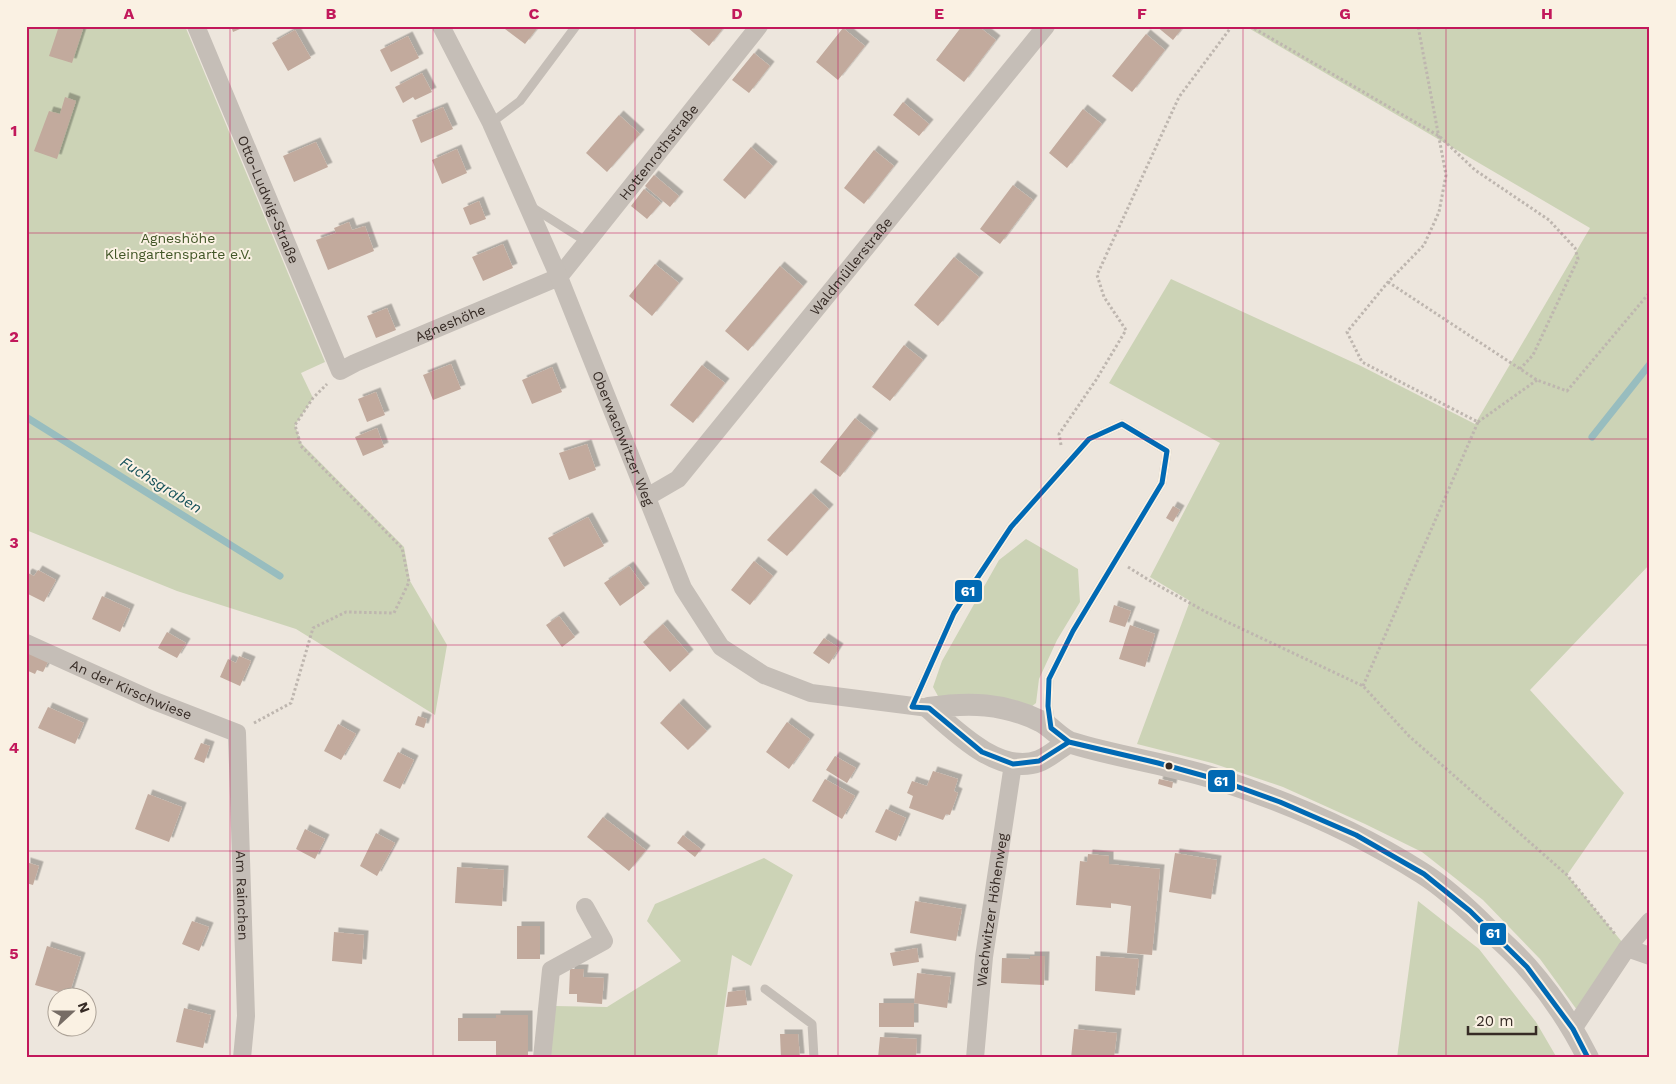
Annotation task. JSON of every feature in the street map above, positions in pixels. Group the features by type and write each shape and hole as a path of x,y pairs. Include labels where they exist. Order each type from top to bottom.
{"street":[{"name":"Otto-Ludwig-Straße","path":"196,26 340,371"},
{"name":"Oberwachwitzer Weg","path":"441,26 491,123 559,277 683,588 721,647 764,675 811,693 921,708 954,704 987,704 1011,709 1040,721 1069,742"},
{"name":"Hottenrothstraße","path":"559,277 759,26"},
{"name":"Waldmüllerstraße","path":"647,497 678,479 1046,26"},
{"name":"Agneshöhe","path":"340,371 559,277"},
{"name":"An der Kirschwiese","path":"26,642 152,700 236,733"},
{"path":"921,708 982,752 1013,764 1038,761 1069,742 1219,780 1280,802 1356,835 1424,874 1470,911 1527,967 1573,1029 1588,1058"},
{"name":"Am Rainchen","path":"236,733 246,1016 242,1058"},
{"name":"Wachwitzer Höhenweg","path":"976,1058 984,957 1013,764"},
{"path":"542,1058 551,970 604,941 585,907"},
{"path":"1573,1029 1627,948 1650,921"},
{"path":"1627,948 1650,956"}],"lane":[{"path":"491,123 520,101 576,26"},
{"path":"526,204 587,242"},
{"path":"921,708 954,613 1011,527 1089,439 1122,424 1167,451 1162,483 1115,559 1073,632 1049,679 1048,706 1051,728"},
{"path":"765,988 812,1024 814,1058"}],"path":[{"path":"1066,466 1059,434 1096,380 1126,330 1104,297 1097,275 1179,96 1232,26"},
{"path":"1250,26 1439,136 1475,170 1549,220 1575,248 1578,260 1533,355 1520,369"},
{"path":"1418,26 1446,175 1439,212 1424,246 1388,282 1347,332 1362,362 1478,422"},
{"path":"1388,282 1537,380 1567,391 1650,292"},
{"path":"236,733 291,703 313,628 346,612 394,613 409,582 402,548 300,446 295,425 313,398 340,371"},
{"path":"1363,686 1478,422 1537,380"},
{"path":"1115,559 1206,612 1363,686 1409,736 1567,875 1627,948"}],"green space":[{"name":"Agneshöhe Kleingartensparte e.V.","path":"26,26 185,26 325,362 301,373 313,398 295,425 301,443 404,547 410,581 447,645 435,715 296,629 177,591 26,530"},
{"path":"1245,26 1650,26 1650,564 1530,690 1624,793 1567,875 1627,948 1577,1010 1540,959 1483,900 1422,852 1283,787 1212,763 1137,744 1190,601 1150,577 1220,443 1109,383 1171,279 1361,366 1475,424 1590,228"},
{"path":"1026,539 1078,569 1080,602 1057,640 1039,679 1036,703 1031,707 938,696 933,687 942,661 999,560"},
{"path":"764,858 793,875 751,966 732,955 717,1058 550,1058 555,1006 607,1007 681,961 647,921 655,904"},
{"path":"1418,901 1479,949 1536,1022 1557,1058 1397,1058"}],"building":[{"path":"59,26 84,26 72,63 49,56"},
{"path":"231,26 247,26 233,32"},
{"path":"501,26 539,26 525,44"},
{"path":"688,26 725,26 709,46"},
{"path":"962,26 978,26 996,40 964,82 936,60"},
{"path":"1156,26 1184,26 1173,40"},
{"path":"843,28 865,46 838,80 816,62"},
{"path":"295,30 311,58 288,71 272,43"},
{"path":"1146,34 1165,50 1132,92 1112,76"},
{"path":"408,36 419,58 391,72 380,50"},
{"path":"754,53 770,66 749,93 732,80"},
{"path":"422,73 432,92 415,100 413,97 403,103 395,87"},
{"path":"65,97 76,101 57,159 34,151 49,111 60,114"},
{"path":"903,102 929,124 919,136 893,115"},
{"path":"443,107 453,129 421,143 412,120"},
{"path":"1083,109 1102,124 1067,168 1049,153"},
{"path":"619,115 640,134 607,172 586,153"},
{"path":"316,142 328,167 294,182 283,156"},
{"path":"751,147 773,166 745,199 723,180"},
{"path":"457,149 467,173 442,184 432,160"},
{"path":"874,150 894,166 864,204 844,188"},
{"path":"654,175 679,196 670,207 645,186"},
{"path":"1013,185 1033,200 1000,244 980,229"},
{"path":"644,189 661,203 647,219 631,206"},
{"path":"479,201 486,219 470,225 463,208"},
{"path":"349,222 352,230 365,226 374,251 328,270 316,240 336,233 334,228"},
{"path":"503,244 513,268 483,281 472,257"},
{"path":"954,257 979,277 938,326 914,305"},
{"path":"655,264 679,283 652,316 629,296"},
{"path":"780,266 803,286 748,351 725,331"},
{"path":"387,308 396,330 376,338 367,316"},
{"path":"904,345 923,360 890,401 872,387"},
{"path":"451,364 461,389 433,400 423,375"},
{"path":"702,365 725,383 693,423 670,405"},
{"path":"552,367 562,392 532,404 522,380"},
{"path":"376,392 385,415 367,422 358,399"},
{"path":"855,418 874,433 840,477 820,462"},
{"path":"377,428 384,447 363,456 355,437"},
{"path":"587,444 596,470 569,480 559,453"},
{"path":"811,493 829,509 787,556 767,540"},
{"path":"1173,506 1180,510 1173,522 1166,518"},
{"path":"588,517 604,546 564,567 548,538"},
{"path":"754,561 773,576 750,605 731,590"},
{"path":"629,566 645,588 620,606 604,583"},
{"path":"38,570 56,580 44,602 26,593 26,575 28,573 34,576"},
{"path":"102,596 130,609 120,632 92,619"},
{"path":"1114,605 1131,611 1125,627 1109,622"},
{"path":"559,616 575,637 562,647 546,625"},
{"path":"663,624 689,654 670,672 643,642"},
{"path":"1130,625 1155,634 1145,667 1119,659"},
{"path":"167,632 186,643 177,658 158,648"},
{"path":"824,638 839,648 829,664 813,653"},
{"path":"26,652 48,662 43,672 37,670 35,674 26,670"},
{"path":"239,656 251,661 240,686 220,677 228,659 236,663"},
{"path":"679,703 707,731 688,750 660,723"},
{"path":"48,707 84,723 75,744 38,728"},
{"path":"418,716 427,719 424,728 415,725"},
{"path":"787,722 810,739 789,769 766,752"},
{"path":"338,724 356,734 341,760 324,751"},
{"path":"201,743 210,746 204,763 194,759"},
{"path":"398,752 414,760 400,789 383,781"},
{"path":"835,756 856,768 847,783 826,770"},
{"path":"933,771 958,779 954,791 958,793 950,815 946,814 943,820 909,808 913,796 907,793 912,781 927,786"},
{"path":"825,779 855,796 842,819 812,801"},
{"path":"1159,779 1173,782 1172,788 1158,784"},
{"path":"148,794 182,807 169,842 135,829"},
{"path":"886,809 906,818 896,841 875,832"},
{"path":"603,817 646,850 629,871 587,837"},
{"path":"305,829 325,839 315,859 296,849"},
{"path":"376,833 395,843 377,876 360,866"},
{"path":"683,835 701,849 695,857 677,843"},
{"path":"1175,853 1217,860 1211,899 1169,892"},
{"path":"1088,854 1109,856 1109,864 1160,869 1152,955 1127,953 1131,906 1111,903 1111,908 1076,905 1080,861 1087,862"},
{"path":"26,862 39,866 33,885 26,883"},
{"path":"457,867 504,870 502,906 455,903"},
{"path":"915,901 962,909 956,941 910,933"},
{"path":"192,921 209,927 199,951 182,944"},
{"path":"517,926 540,926 540,959 517,959"},
{"path":"334,932 364,935 362,964 332,961"},
{"path":"47,946 81,957 72,986 48,986 48,989 35,985"},
{"path":"917,948 919,962 893,966 890,953"},
{"path":"1030,956 1045,956 1044,985 1001,983 1002,958 1030,959"},
{"path":"1096,956 1139,959 1135,995 1095,991"},
{"path":"570,969 584,969 583,977 604,978 602,1004 577,1002 577,994 569,994"},
{"path":"917,973 951,977 947,1008 914,1003"},
{"path":"745,990 747,1005 726,1007 728,992"},
{"path":"879,1003 914,1003 914,1027 879,1027"},
{"path":"184,1008 211,1015 203,1048 176,1042"},
{"path":"496,1015 528,1015 528,1056 496,1056 496,1041 458,1041 458,1018 496,1018"},
{"path":"1074,1029 1117,1033 1114,1058 1071,1058"},
{"path":"780,1034 798,1034 800,1058 781,1058"},
{"path":"880,1037 917,1039 916,1058 878,1058"}],"waterway":[{"path":"1592,437 1650,364"},
{"name":"Fuchsgraben","path":"26,417 280,576"}],"transit line":[{"name":"61","path":"1122,424 1167,451 1162,483 1073,631 1049,679 1048,706 1051,728 1069,742 1039,761 1013,764 982,752 929,708 912,707 954,613 1011,527 1089,439 1122,424"},
{"name":"61","path":"1069,742 1219,780 1280,802 1356,835 1424,874 1470,911 1527,967 1573,1029 1588,1058"}]}
